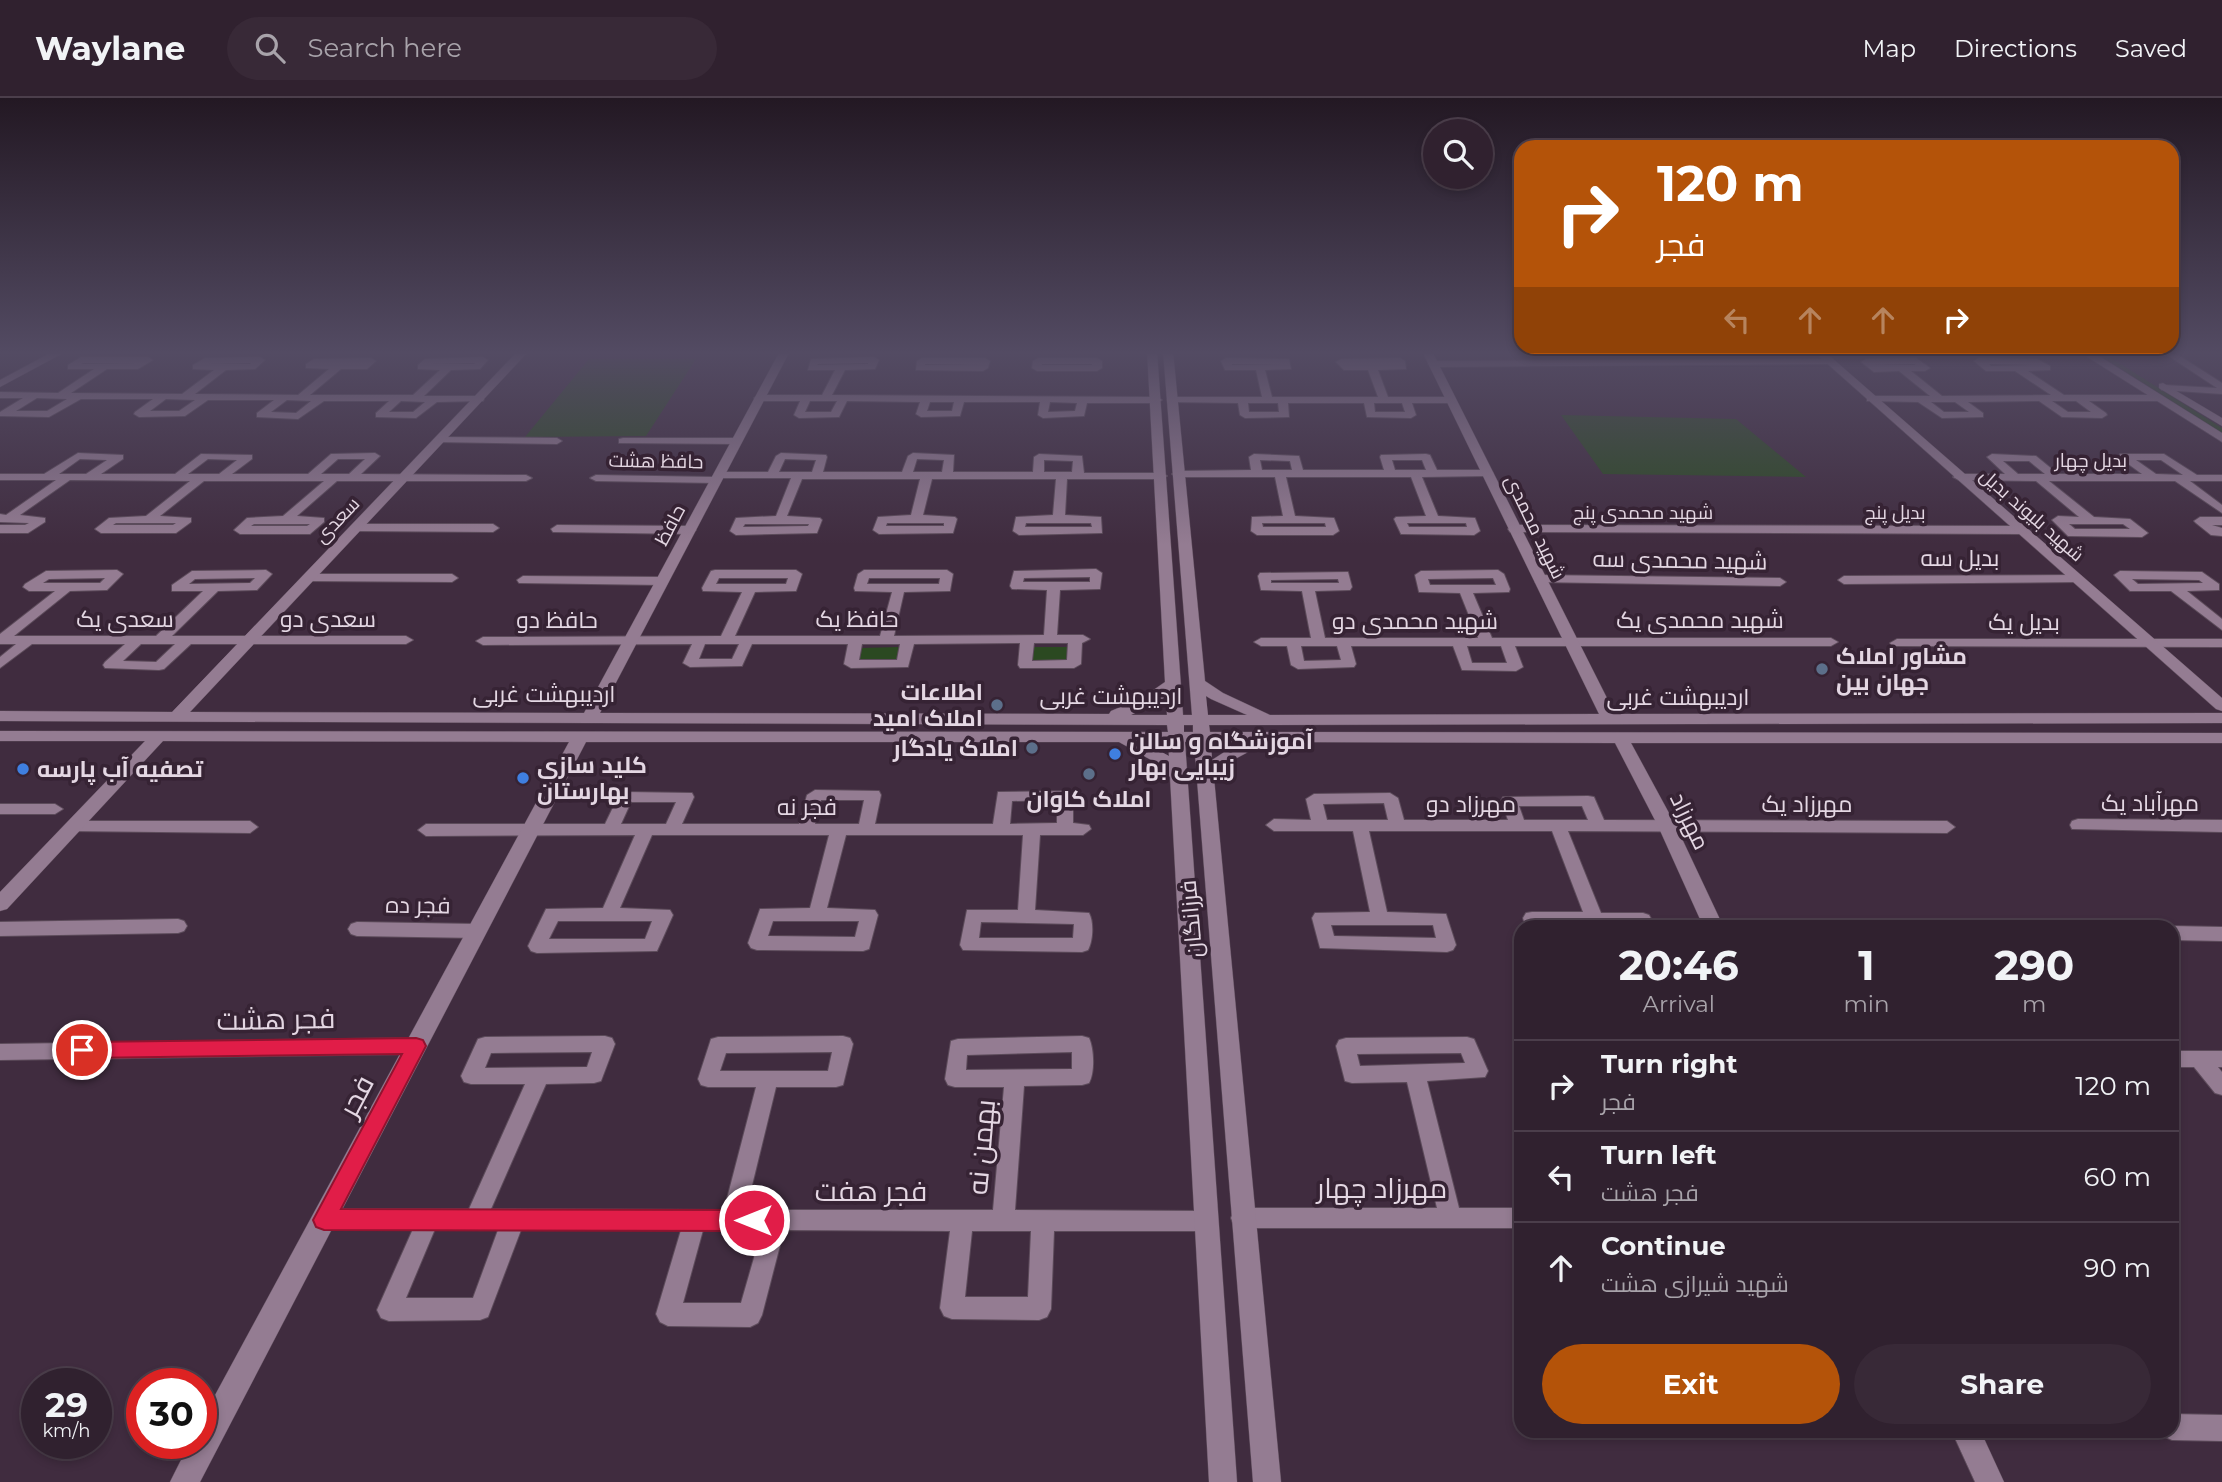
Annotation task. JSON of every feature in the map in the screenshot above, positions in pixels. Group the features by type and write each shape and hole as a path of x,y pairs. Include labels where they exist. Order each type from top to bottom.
{"street":[{"name":"سعدی","path":"178,715 463,416"},
{"name":"حافظ","path":"585,727 750,416"},
{"name":"فرزانگان","path":"1165,416 1196,682 1267,1482"},
{"name":"شهید محمدی","path":"1458,416 1609,719"},
{"name":"شهید بلیوند بدیل","path":"1890,416 2222,706"},
{"path":"2192,416 2222,438"},
{"path":"439,440 557,441"},
{"path":"623,441 737,441"},
{"path":"47,477 78,456 119,457 89,477"},
{"path":"178,477 205,456 247,457 223,476"},
{"path":"312,476 335,456 375,456 353,476"},
{"path":"772,475 781,456 822,457 816,475"},
{"path":"907,475 913,456 950,457 947,475"},
{"path":"2154,478 2124,456 2164,457 2195,478"},
{"path":"1038,476 1039,457 1078,458 1078,476"},
{"path":"1257,474 1254,457 1295,457 1298,474"},
{"path":"1391,473 1385,457 1426,457 1433,473"},
{"path":"2015,477 1992,457 2032,458 2056,478"},
{"path":"1415,473 1434,520"},
{"name":"حافظ هشت","path":"596,478 1486,473"},
{"path":"1280,474 1290,519"},
{"path":"779,520 798,475"},
{"path":"916,519 927,475"},
{"name":"فرزانگان","path":"1170,475 1174,682 1223,1482"},
{"path":"149,520 187,520 176,529 101,530 113,520 149,520 203,476"},
{"path":"286,520 320,520 310,530 240,530 251,520 286,520 336,476"},
{"path":"1059,519 1062,476"},
{"path":"0,477 526,478"},
{"path":"5,518 68,477"},
{"name":"بدیل چهار","path":"1959,477 2222,478"},
{"path":"2038,477 2091,520 2126,522 2142,533 2072,533 2058,520 2091,520"},
{"path":"2178,478 2222,510"},
{"path":"0,530 28,529 41,520 5,518"},
{"path":"882,519 916,519 951,519 949,530 879,530 882,519"},
{"path":"1020,519 1059,519 1097,519 1098,530 1019,531 1020,519"},
{"path":"1256,519 1290,519 1330,520 1333,531 1258,531 1256,519"},
{"path":"1400,519 1434,520 1471,520 1474,530 1405,531 1400,519"},
{"path":"740,520 779,520 816,520 813,530 736,531 740,520"},
{"path":"2222,521 2200,521 2215,532 2222,532"},
{"path":"356,528 493,528"},
{"path":"557,528 690,530"},
{"name":"شهید محمدی پنج","path":"1514,529 1771,530"},
{"name":"بدیل پنج","path":"1771,530 2020,530"},
{"path":"1096,573 1096,586 1054,586 1016,586 1018,574 1096,573"},
{"path":"160,640 215,587 253,587 267,574 192,575 177,588 215,587"},
{"path":"715,574 796,574 791,588 750,588 708,588 715,574"},
{"path":"864,574 947,574 944,588 899,588 860,588 864,574"},
{"path":"1498,574 1504,589 1465,589 1424,589 1421,575 1498,574"},
{"path":"1,640 66,588 103,587 117,575 46,575 29,587 66,588"},
{"path":"1344,575 1346,587 1308,588 1265,587 1264,576 1344,575"},
{"path":"2176,589 2215,587 2202,576 2120,575 2135,588 2176,589 2222,625"},
{"path":"308,578 452,578"},
{"name":"شهید محمدی سه","path":"1539,579 1780,582"},
{"name":"بدیل سه","path":"1844,580 2076,579"},
{"path":"523,580 662,581"},
{"path":"1051,639 1054,586"},
{"path":"726,641 750,588"},
{"path":"886,640 899,588"},
{"path":"1308,588 1319,642"},
{"path":"1465,589 1486,641"},
{"name":"حافظ یک","path":"630,641 1079,639 1074,664 1025,665 1027,640"},
{"name":"سعدی یک","path":"1,640 250,640"},
{"path":"0,664 29,640"},
{"path":"138,640 110,665 159,666 188,640"},
{"name":"سعدی دو","path":"250,640 406,640"},
{"path":"856,640 851,664 903,663 908,640"},
{"name":"حافظ دو","path":"484,641 630,641"},
{"path":"700,641 690,663 737,663 747,641"},
{"path":"1458,641 1467,667 1516,667 1506,641"},
{"name":"شهید محمدی دو","path":"1261,642 1569,641"},
{"name":"شهید محمدی یک","path":"1569,641 1831,642"},
{"path":"1293,642 1298,665 1349,664 1343,642"},
{"name":"بدیل یک","path":"1897,643 2220,644"},
{"path":"1101,719 1138,707 1163,694 1174,682"},
{"path":"1196,682 1273,729 1215,765 1204,779"},
{"name":"اردیبهشت غربی","path":"0,716 178,715 585,727 1117,737 1177,728"},
{"name":"اردیبهشت غربی","path":"1273,729 1609,719 2222,718"},
{"name":"اردیبهشت غربی","path":"0,736 159,736 1101,719 1177,728 1620,737 2222,738"},
{"path":"1922,719 1938,737"},
{"name":"فجر","path":"184,1482 585,727"},
{"path":"0,904 159,736"},
{"path":"1117,737 1166,761 1180,778"},
{"name":"مهرزاد","path":"1620,737 1667,826 1710,920"},
{"path":"805,830 815,795 873,795 866,830"},
{"path":"1001,830 1004,796 1065,795 1065,829"},
{"path":"610,831 626,797 686,797 671,830"},
{"path":"1321,826 1314,799 1390,798 1398,826"},
{"path":"1518,827 1509,801 1588,802 1599,827"},
{"path":"0,809 55,810"},
{"name":"مهرزاد دو","path":"1274,825 1667,826"},
{"name":"مهرآباد یک","path":"2078,825 2222,826"},
{"path":"1360,826 1381,918"},
{"name":"مهرزاد یک","path":"1667,826 1947,827"},
{"path":"73,827 250,827"},
{"path":"1558,827 1594,918"},
{"name":"فجر نه","path":"426,830 1083,829"},
{"path":"817,914 839,830"},
{"path":"1026,915 1032,830"},
{"path":"609,914 646,831"},
{"path":"552,914 609,914 664,915 651,946 537,946 552,914"},
{"path":"766,914 817,914 869,915 863,944 757,943 766,914"},
{"path":"973,915 1026,915 1083,918 1082,944 969,945 973,915"},
{"path":"1321,918 1381,918 1440,919 1447,945 1326,943 1321,918"},
{"path":"1533,920 1643,920"},
{"path":"0,929 178,926"},
{"name":"فجر ده","path":"357,929 477,931"},
{"path":"2179,933 2222,934"},
{"path":"605,1044 594,1075 538,1076 471,1076 485,1045 605,1044"},
{"path":"843,1044 836,1079 768,1079 708,1079 718,1045 843,1044"},
{"path":"1082,1044 1082,1076 1015,1078 955,1079 958,1047 1082,1044"},
{"path":"1468,1045 1478,1071 1415,1074 1352,1075 1346,1046 1468,1045"},
{"name":"فجر هشت","path":"0,1052 416,1046"},
{"path":"2179,1059 2222,1059"},
{"path":"2199,1059 2222,1087"},
{"path":"1415,1074 1451,1218"},
{"path":"475,1220 538,1076"},
{"name":"بهمن نه","path":"1003,1220 1015,1078"},
{"path":"732,1220 768,1079"},
{"name":"مهرزاد چهار","path":"1242,1218 1514,1218"},
{"name":"فجر هفت","path":"324,1220 1207,1221"},
{"path":"428,1220 389,1310 480,1309 513,1220"},
{"path":"695,1220 668,1314 750,1315 776,1220"},
{"path":"962,1221 952,1308 1039,1309 1043,1221"},
{"path":"2179,1427 2222,1428"},
{"path":"1969,1438 1990,1482"}],"green space":[{"path":"543,416 659,416 646,436 525,437"},
{"path":"1561,416 1736,419 1806,477 1603,474"},
{"path":"2195,416 2202,416 2222,428 2222,433"},
{"path":"899,647 897,661 858,661 861,648"},
{"path":"1031,647 1070,647 1069,660 1030,660"}],"place":[{"name":"مشاور املاک جهان بین","path":"1822,669"},
{"name":"اطلاعات املاک امید","path":"997,705"},
{"name":"املاک یادگار","path":"1032,748"},
{"name":"آموزشگاه و سالن زیبایی بهار","path":"1115,754"},
{"name":"تصفیه آب پارسه","path":"23,769"},
{"name":"املاک کاوان","path":"1089,774"},
{"name":"کلید سازی بهارستان","path":"523,778"}],"route":[{"path":"82,1050 416,1046 324,1220 754,1220"}]}
